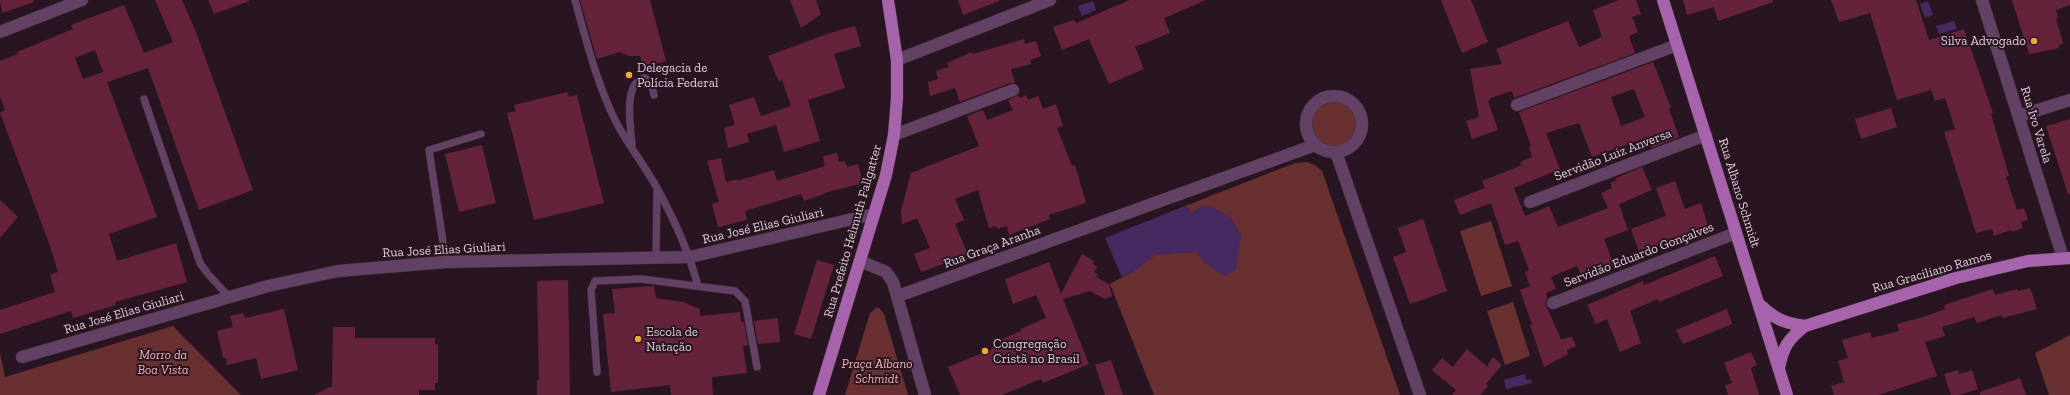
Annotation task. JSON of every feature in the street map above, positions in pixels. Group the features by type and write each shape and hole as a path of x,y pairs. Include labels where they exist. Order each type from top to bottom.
{"main road":[{"name":"Rua Prefeito Helmuth Fallgatter","path":"819,395 886,175 894,135 897,98 897,60 888,0"},
{"name":"Rua Albano Schmidt","path":"1663,0 1787,395"},
{"name":"Rua Graciliano Ramos","path":"1779,370 1783,351 1792,336 1805,326 1956,278 2028,262 2067,258"},
{"name":"Rua Graciliano Ramos","path":"1759,304 1775,318 1789,323 1805,326"}],"street":[{"path":"0,32 82,0"},
{"path":"897,60 1050,0"},
{"name":"Rua Ivo Varela","path":"1982,0 2067,258"},
{"path":"1517,105 1677,45"},
{"path":"894,135 1013,90"},
{"path":"1334,96 1344,97 1352,102 1358,109 1362,119 1362,128 1359,137 1353,145 1345,150 1328,152 1315,145 1309,138 1306,128 1306,118 1310,109 1316,102 1325,97 1334,96"},
{"path":"2019,116 2070,100"},
{"name":"Servidão Luiz Anversa","path":"1530,202 1706,135"},
{"name":"Rua Graça Aranha","path":"898,296 1315,145"},
{"path":"1336,152 1420,395"},
{"name":"Rua José Elias Giuliari","path":"22,357 268,286 331,272 446,262 656,259 690,257 874,214"},
{"name":"Servidão Eduardo Gonçalves","path":"1553,303 1736,232"},
{"path":"860,261 886,272 894,282 925,395"}],"lane":[{"path":"575,0 596,76 615,120 657,188 690,257 698,286"},
{"path":"632,148 630,109 633,84 638,79 645,78 651,82 654,95"},
{"path":"144,99 200,263 229,297"},
{"path":"446,262 429,150 480,134"},
{"path":"656,259 657,188"},
{"path":"597,372 591,290 596,281 641,279 735,291 745,301 757,367"}],"green space":[{"path":"1334,100 1343,102 1351,107 1356,115 1358,124 1356,133 1351,141 1343,146 1334,148 1325,146 1317,141 1312,133 1310,124 1312,115 1317,107 1325,102"},
{"path":"1307,162 1315,165 1322,171 1400,395 1154,395 1110,284 1137,269 1156,254 1196,252 1205,263 1202,206 1192,213 1185,206 1295,163"},
{"path":"1491,221 1512,286 1481,296 1460,231"},
{"path":"1513,302 1530,356 1505,365 1487,311"},
{"name":"Praça Albano Schmidt","path":"876,308 879,308 884,314 908,395 845,395 870,313"},
{"name":"Morro da Boa Vista","path":"173,326 241,395 0,395 0,353 5,377"},
{"path":"2070,335 2070,395 2049,395 2035,353"}],"shaded area":[{"path":"1093,1 1096,10 1082,16 1078,6"},
{"path":"1928,1 1933,15 1925,18 1920,4"},
{"path":"1954,21 1957,29 1939,34 1936,26"},
{"path":"1185,206 1192,213 1202,206 1211,206 1231,218 1241,235 1236,270 1224,276 1205,263 1196,252 1156,254 1137,269 1122,277 1105,238"},
{"path":"1525,374 1526,380 1531,379 1532,383 1506,389 1504,380"}],"building":[{"path":"0,0 33,0 34,2 2,13"},
{"path":"155,0 182,0 196,32 253,190 199,210 148,68 107,82 157,217 109,234 117,261 176,243 187,282 115,302 116,305 73,318 71,311 0,334 0,310 55,292 50,275 58,272 49,243 0,113 5,110 0,97 0,61 18,54 17,52 73,29 71,25 124,5 144,53 173,42","holes":["95,50 103,72 83,79 75,58"]},
{"path":"208,0 249,0 249,1 214,14"},
{"path":"580,0 650,0 666,61 643,67 640,56 628,56 620,52 597,59"},
{"path":"790,0 816,0 821,14 801,28"},
{"path":"958,0 999,0 999,1 963,15"},
{"path":"1130,0 1206,0 1164,18 1170,33 1135,47 1144,69 1109,84 1089,39 1062,50 1053,27 1074,20 1076,23"},
{"path":"1441,0 1471,0 1488,42 1462,53"},
{"path":"1619,0 1636,0 1641,14 1632,17 1638,32 1629,36 1635,53 1514,98 1512,91 1490,98 1488,101 1498,130 1472,139 1466,121 1479,117 1470,69 1502,64 1496,49 1568,21 1579,47 1602,37 1593,10"},
{"path":"1683,0 1773,0 1773,2 1718,21 1714,7 1687,15"},
{"path":"1831,0 1916,0 1929,40 1964,29 1993,113 1991,114 2009,176 2006,177 2017,210 2024,208 2028,220 2021,222 2023,228 2012,232 2011,230 1994,236 1992,229 1976,233 1944,132 1955,129 1945,98 1935,101 1931,90 1897,100 1870,13 1839,22"},
{"path":"2012,0 2070,0 2070,5 2056,10 2058,18 2056,19 2063,43 2059,45 2059,48 2029,54"},
{"path":"855,26 861,46 834,54 845,88 808,100 820,141 784,152 776,125 747,134 749,142 728,148 724,128 735,125 729,105 754,97 761,116 791,106 782,80 779,82 768,56 827,34"},
{"path":"1024,39 1025,44 1036,41 1041,56 1030,60 1031,64 1011,69 1015,83 1010,83 960,102 955,88 930,96 928,82 938,79 936,71 949,67 947,63 972,52 973,54"},
{"path":"1653,62 1671,108 1669,109 1679,137 1652,148 1648,137 1592,157 1579,123 1546,133 1560,169 1514,188 1525,216 1549,206 1558,227 1608,208 1601,193 1612,188 1610,183 1617,180 1616,178 1642,167 1652,190 1619,204 1628,230 1604,239 1614,265 1582,278 1577,266 1551,277 1556,289 1546,293 1546,305 1561,339 1572,337 1576,346 1567,350 1568,354 1544,367 1530,325 1532,324 1520,290 1530,286 1525,272 1529,270 1518,241 1505,245 1491,203 1460,215 1454,200 1485,188 1482,181 1522,165 1520,162 1532,157 1529,147 1531,146 1519,112","holes":["1634,89 1645,117 1621,126 1611,97"]},
{"path":"567,92 569,97 577,95 604,203 534,220 507,113 516,111 514,105"},
{"path":"1019,95 1020,98 1026,95 1028,100 1038,96 1043,109 1056,104 1063,126 1057,128 1072,166 1075,165 1086,203 1049,215 1050,219 1009,235 1007,226 997,229 996,226 989,228 978,190 955,199 964,220 955,224 968,255 921,272 914,254 930,248 917,218 902,224 901,211 911,173 979,146 967,116 983,110 987,120 1013,110 1008,100"},
{"path":"1891,108 1897,127 1861,139 1855,119"},
{"path":"2070,119 2070,194 2068,194 2046,126"},
{"path":"482,145 496,203 459,212 445,154"},
{"path":"837,153 839,162 845,161 847,167 858,164 863,183 824,193 804,201 801,194 745,211 747,220 718,227 712,204 719,202 707,161 721,158 726,182 737,179 737,181 774,170 777,181 825,166 823,156"},
{"path":"1675,181 1685,209 1701,203 1709,230 1639,252 1631,229 1666,216 1656,188"},
{"path":"0,200 18,217 0,238"},
{"path":"1423,219 1447,291 1410,304 1393,257 1406,252 1398,228"},
{"path":"1082,254 1094,261 1093,264 1097,267 1094,272 1098,274 1096,277 1109,284 1112,296 1105,299 1090,291 1063,299 1089,364 1043,383 1041,379 1002,395 960,395 948,367 1002,345 1000,340 1021,331 1020,329 1046,318 1036,295 1013,304 1005,279 1049,262 1061,294"},
{"path":"1715,256 1723,276 1659,302 1658,299 1630,311 1641,343 1620,352 1607,319 1596,324 1587,305 1643,281 1644,285"},
{"path":"817,260 834,265 811,339 794,334"},
{"path":"568,280 570,395 537,395 537,380 539,380 537,281"},
{"path":"654,286 656,298 683,302 700,309 700,316 740,312 741,322 744,322 748,345 743,346 747,373 712,377 713,395 671,395 670,385 611,392 603,314 615,313 612,289"},
{"path":"2030,288 2037,309 2003,318 2002,315 1977,323 1974,317 1942,327 1945,336 1925,342 1937,376 1878,395 1834,395 1831,386 1844,382 1838,361 1848,358 1842,340 1870,332 1872,338 1899,331 1897,324 1945,309 1944,305 1993,289 1995,295 2017,289 2018,291"},
{"path":"284,309 298,370 261,379 256,358 227,365 226,358 223,358 217,331 233,327 230,316 243,313 245,318"},
{"path":"1727,309 1732,324 1683,344 1676,330"},
{"path":"778,318 780,342 758,344 754,321"},
{"path":"333,327 355,327 355,338 435,338 435,345 438,344 438,383 435,383 435,390 419,390 419,395 314,395 332,386"},
{"path":"1467,349 1489,368 1488,364 1493,357 1502,365 1486,384 1488,386 1480,395 1452,395 1456,390 1432,370 1442,358 1453,367"},
{"path":"1751,352 1757,365 1751,368 1759,395 1728,395 1725,385 1732,383 1724,363"},
{"path":"1111,360 1123,395 1105,395 1095,365"},
{"path":"1958,370 1959,374 1972,370 1978,389 1959,395 1951,395 1944,374"},
{"path":"2020,378 2026,395 1980,395 1980,392"}],"place":[{"name":"Silva Advogado","path":"2034,41"},
{"name":"Delegacia de Polícia Federal","path":"629,75"},
{"name":"Escola de Natação","path":"638,339"},
{"name":"Congregação Cristã no Brasil","path":"985,351"}]}
